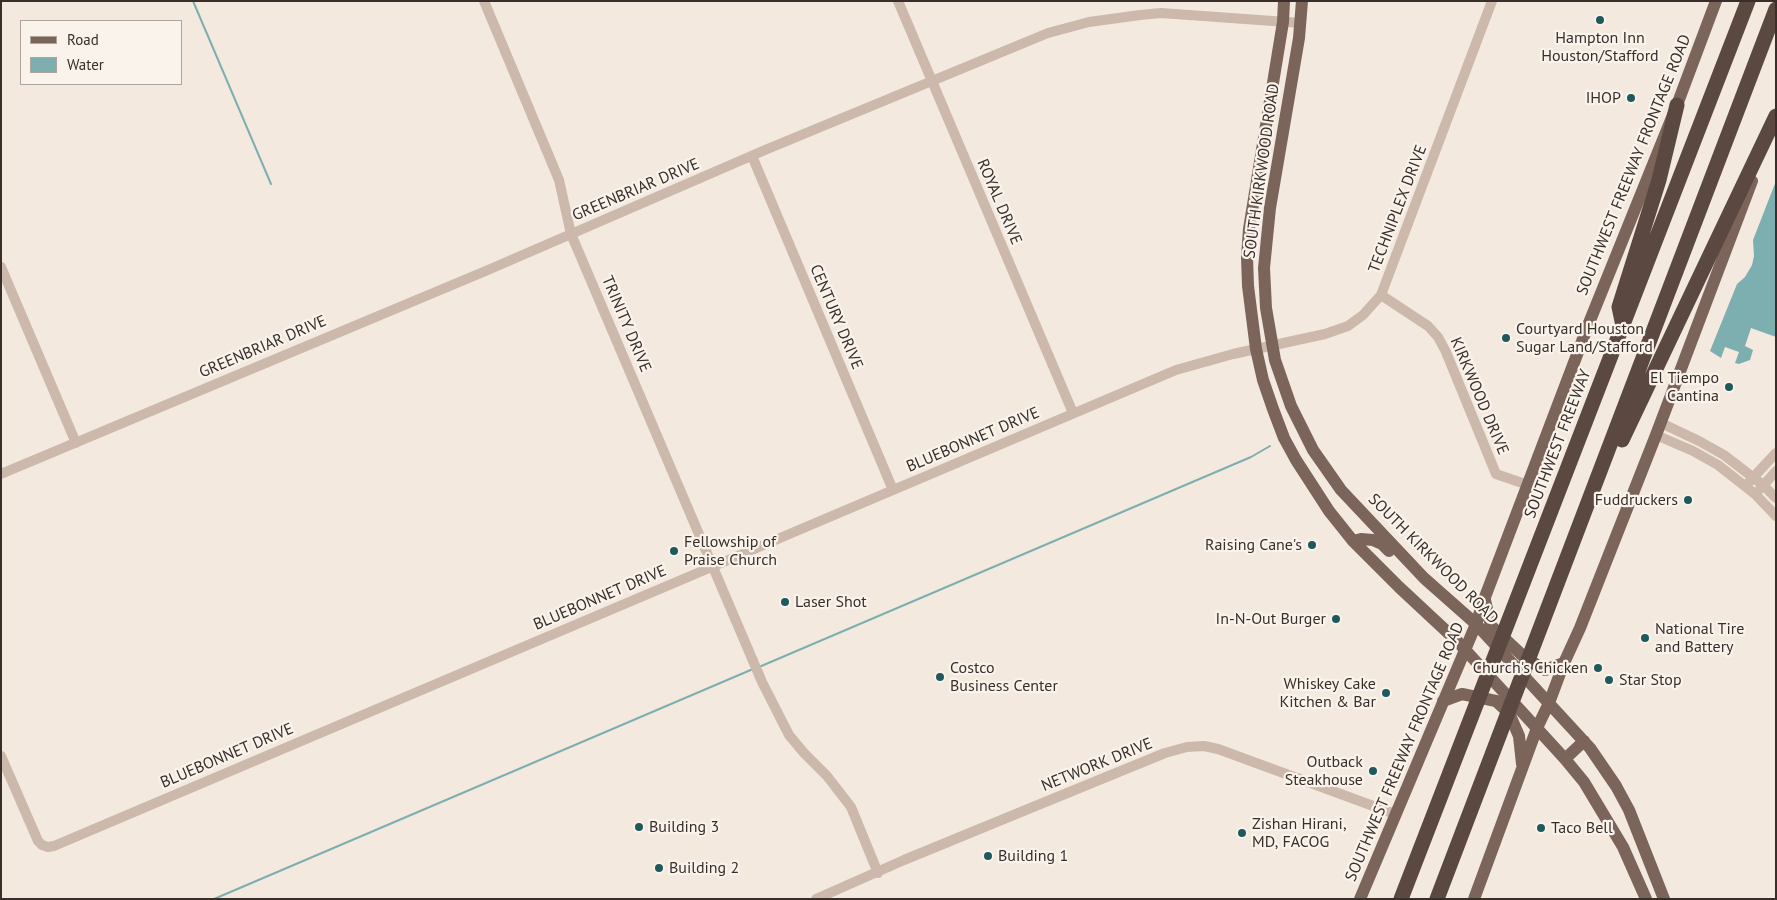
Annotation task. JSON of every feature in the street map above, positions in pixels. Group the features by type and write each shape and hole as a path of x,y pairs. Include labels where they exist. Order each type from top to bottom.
{"highway":[{"name":"SOUTHWEST FREEWAY","path":"1401,899 1748,1"},
{"path":"1437,899 1776,10"},
{"path":"1623,326 1619,307 1659,180 1677,105"},
{"path":"1585,512 1638,407 1776,116"}],"main road":[{"name":"SOUTH KIRKWOOD ROAD","path":"1284,1 1283,22 1249,230 1248,266 1248,286 1256,349 1263,380 1284,438 1329,510 1353,541 1465,649 1584,782 1623,847 1646,899"},
{"name":"SOUTH KIRKWOOD ROAD","path":"1302,1 1301,23 1274,184 1264,266 1266,308 1272,345 1280,378 1299,426 1341,490 1376,529 1424,578 1476,624 1595,755 1616,786 1629,810 1664,899"},
{"name":"SOUTHWEST FREEWAY FRONTAGE ROAD","path":"1360,899 1476,624 1589,323 1677,105 1716,1"},
{"path":"1474,899 1537,728 1580,628 1658,429 1776,116"},
{"path":"1256,183 1274,184"},
{"path":"1248,266 1264,266"},
{"path":"1329,510 1337,512 1355,531 1368,533 1376,529"},
{"path":"1353,541 1361,539 1373,540 1382,544 1397,558 1405,559"},
{"path":"1485,597 1491,626 1523,656 1545,670 1564,663"},
{"path":"1443,701 1462,694 1496,701 1509,713 1519,736 1522,767"},
{"path":"1565,759 1584,741"}],"street":[{"name":"TRINITY DRIVE","path":"484,1 559,180 571,234 750,656 789,735 827,776 851,807 878,872"},
{"name":"ROYAL DRIVE","path":"898,1 1073,413"},
{"name":"TECHNIPLEX DRIVE","path":"1256,349 1325,334 1348,326 1363,315 1381,295 1492,1"},
{"name":"GREENBRIAR DRIVE","path":"1,474 752,156 1067,27 1097,20 1161,13 1301,23"},
{"name":"CENTURY DRIVE","path":"752,156 893,490"},
{"path":"1,266 76,443"},
{"name":"KIRKWOOD DRIVE","path":"1381,295 1428,326 1438,337 1446,352 1496,474 1528,485"},
{"name":"BLUEBONNET DRIVE","path":"1,756 34,835 42,845 54,846 1073,413 1185,367 1256,349"},
{"path":"1658,429 1699,441 1724,455 1764,485 1776,498"},
{"path":"1658,429 1718,465 1746,486 1776,516"},
{"path":"1746,486 1776,453"},
{"path":"1755,494 1776,472"},
{"name":"NETWORK DRIVE","path":"816,899 904,860 1166,753 1187,747 1204,746 1218,749 1396,814"}],"water":[{"path":"1776,181 1776,337 1751,328 1745,346 1753,350 1750,360 1739,364 1735,363 1739,352 1725,347 1721,358 1710,351 1737,284 1745,277 1752,265 1754,256 1753,240"}],"waterway":[{"path":"193,1 271,184"},
{"path":"759,667 1251,457 1270,446"},
{"path":"214,899 753,669"}],"place":[{"name":"Hampton Inn Houston/Stafford","path":"1600,20"},
{"name":"IHOP","path":"1631,98"},
{"name":"Courtyard Houston Sugar Land/Stafford","path":"1506,338"},
{"name":"El Tiempo Cantina","path":"1729,387"},
{"name":"Fuddruckers","path":"1688,500"},
{"name":"Raising Cane's","path":"1312,545"},
{"name":"Fellowship of Praise Church","path":"674,551"},
{"name":"Laser Shot","path":"785,602"},
{"name":"In-N-Out Burger","path":"1336,619"},
{"name":"National Tire and Battery","path":"1645,638"},
{"name":"Church's Chicken","path":"1598,668"},
{"name":"Costco Business Center","path":"940,677"},
{"name":"Star Stop","path":"1609,680"},
{"name":"Whiskey Cake Kitchen & Bar","path":"1386,693"},
{"name":"Outback Steakhouse","path":"1373,771"},
{"name":"Building 3","path":"639,827"},
{"name":"Taco Bell","path":"1541,828"},
{"name":"Zishan Hirani, MD, FACOG","path":"1242,833"},
{"name":"Building 1","path":"988,856"},
{"name":"Building 2","path":"659,868"}]}
